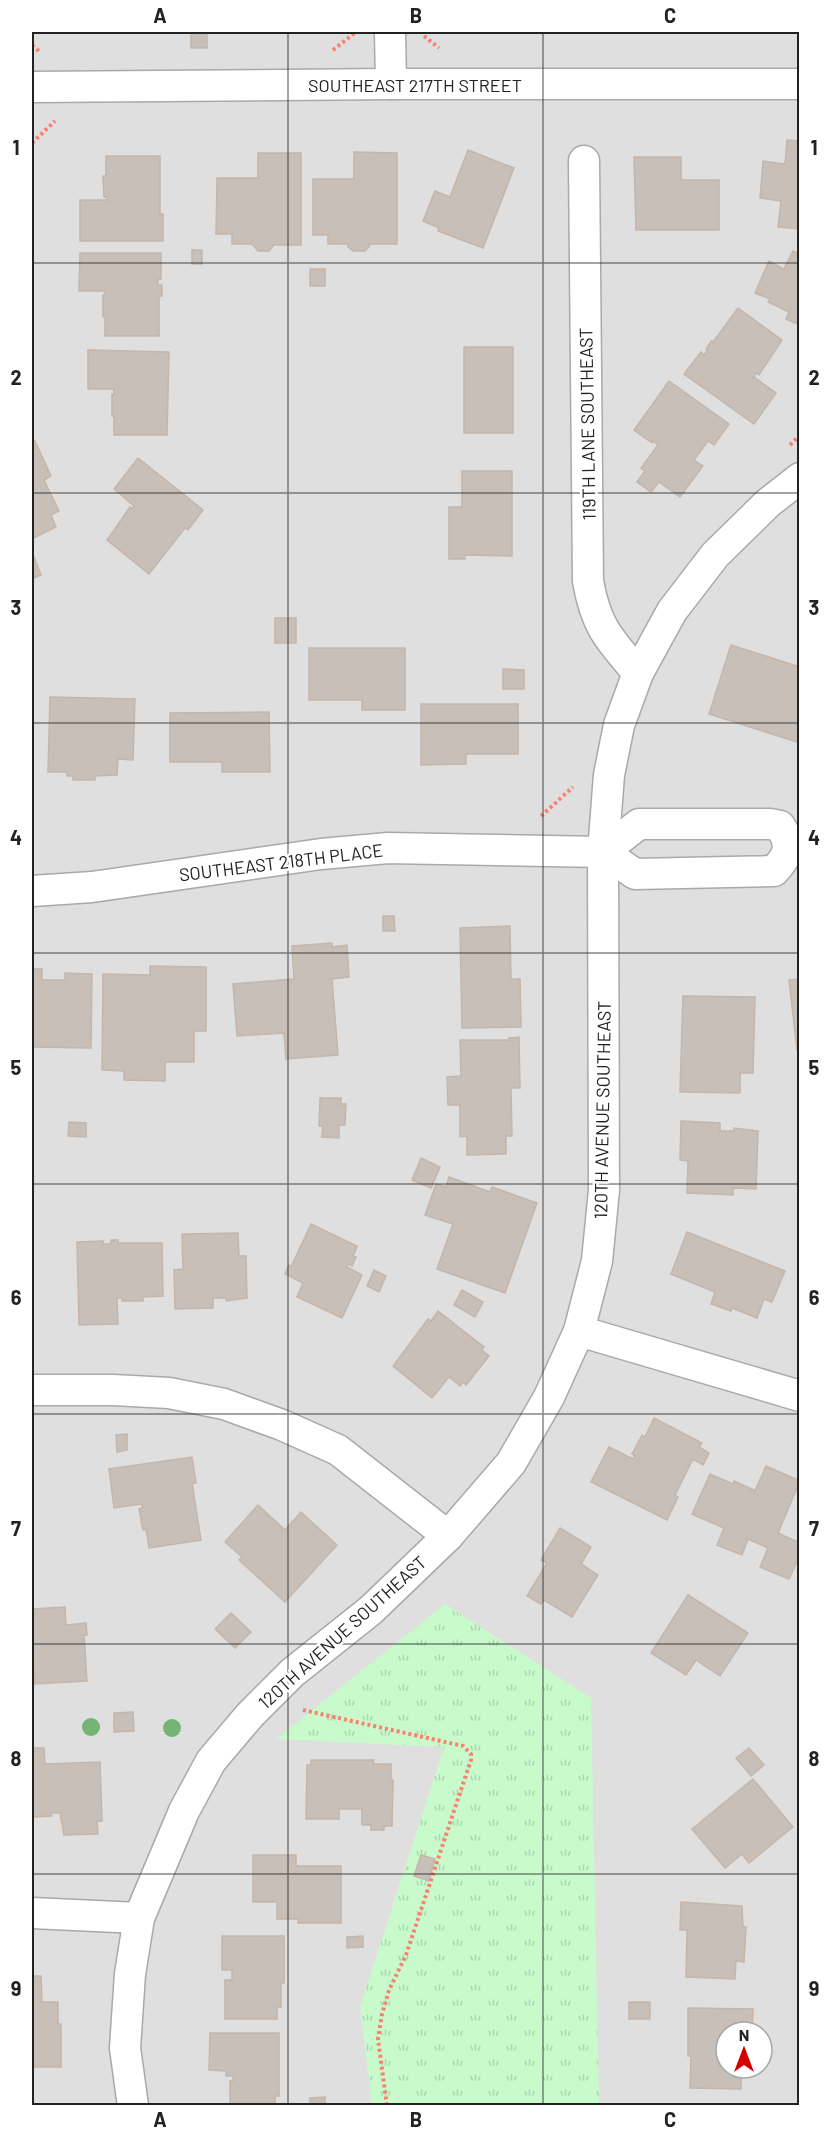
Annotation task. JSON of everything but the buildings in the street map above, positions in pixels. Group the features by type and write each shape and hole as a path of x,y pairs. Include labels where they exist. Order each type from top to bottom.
{"street":[{"path":"390,32 391,84"},
{"name":"SOUTHEAST 217TH STREET","path":"32,87 800,84"},
{"name":"119TH LANE SOUTHEAST","path":"584,161 588,581 593,608 605,633 638,673"},
{"name":"120TH AVENUE SOUTHEAST","path":"133,2106 125,2048 130,1974 139,1918 184,1811 211,1761 292,1673 371,1610 448,1536 512,1463 549,1397 579,1331 597,1261 604,1190 603,852 611,765 619,725 638,673 672,611 715,555 768,503 800,478"},
{"path":"639,824 770,824 780,826 786,836 789,849 784,861 774,871 635,874 603,852 639,824"},
{"name":"SOUTHEAST 218TH PLACE","path":"32,891 92,887 321,854 388,848 603,852"},
{"path":"579,1331 800,1396"},
{"path":"32,1390 169,1393 234,1408 282,1425 338,1450 448,1536"},
{"path":"32,1913 139,1918"}],"path":[{"path":"264,1701 463,1746 471,1754 471,1760 406,1955 389,1990 382,2014 378,2039 387,2106"}],"shaded area":[{"path":"32,32 799,32 799,2105 32,2106"}],"green space":[{"path":"445,1604 591,1698 599,2105 372,2105 360,2007 444,1747 276,1739"}]}
